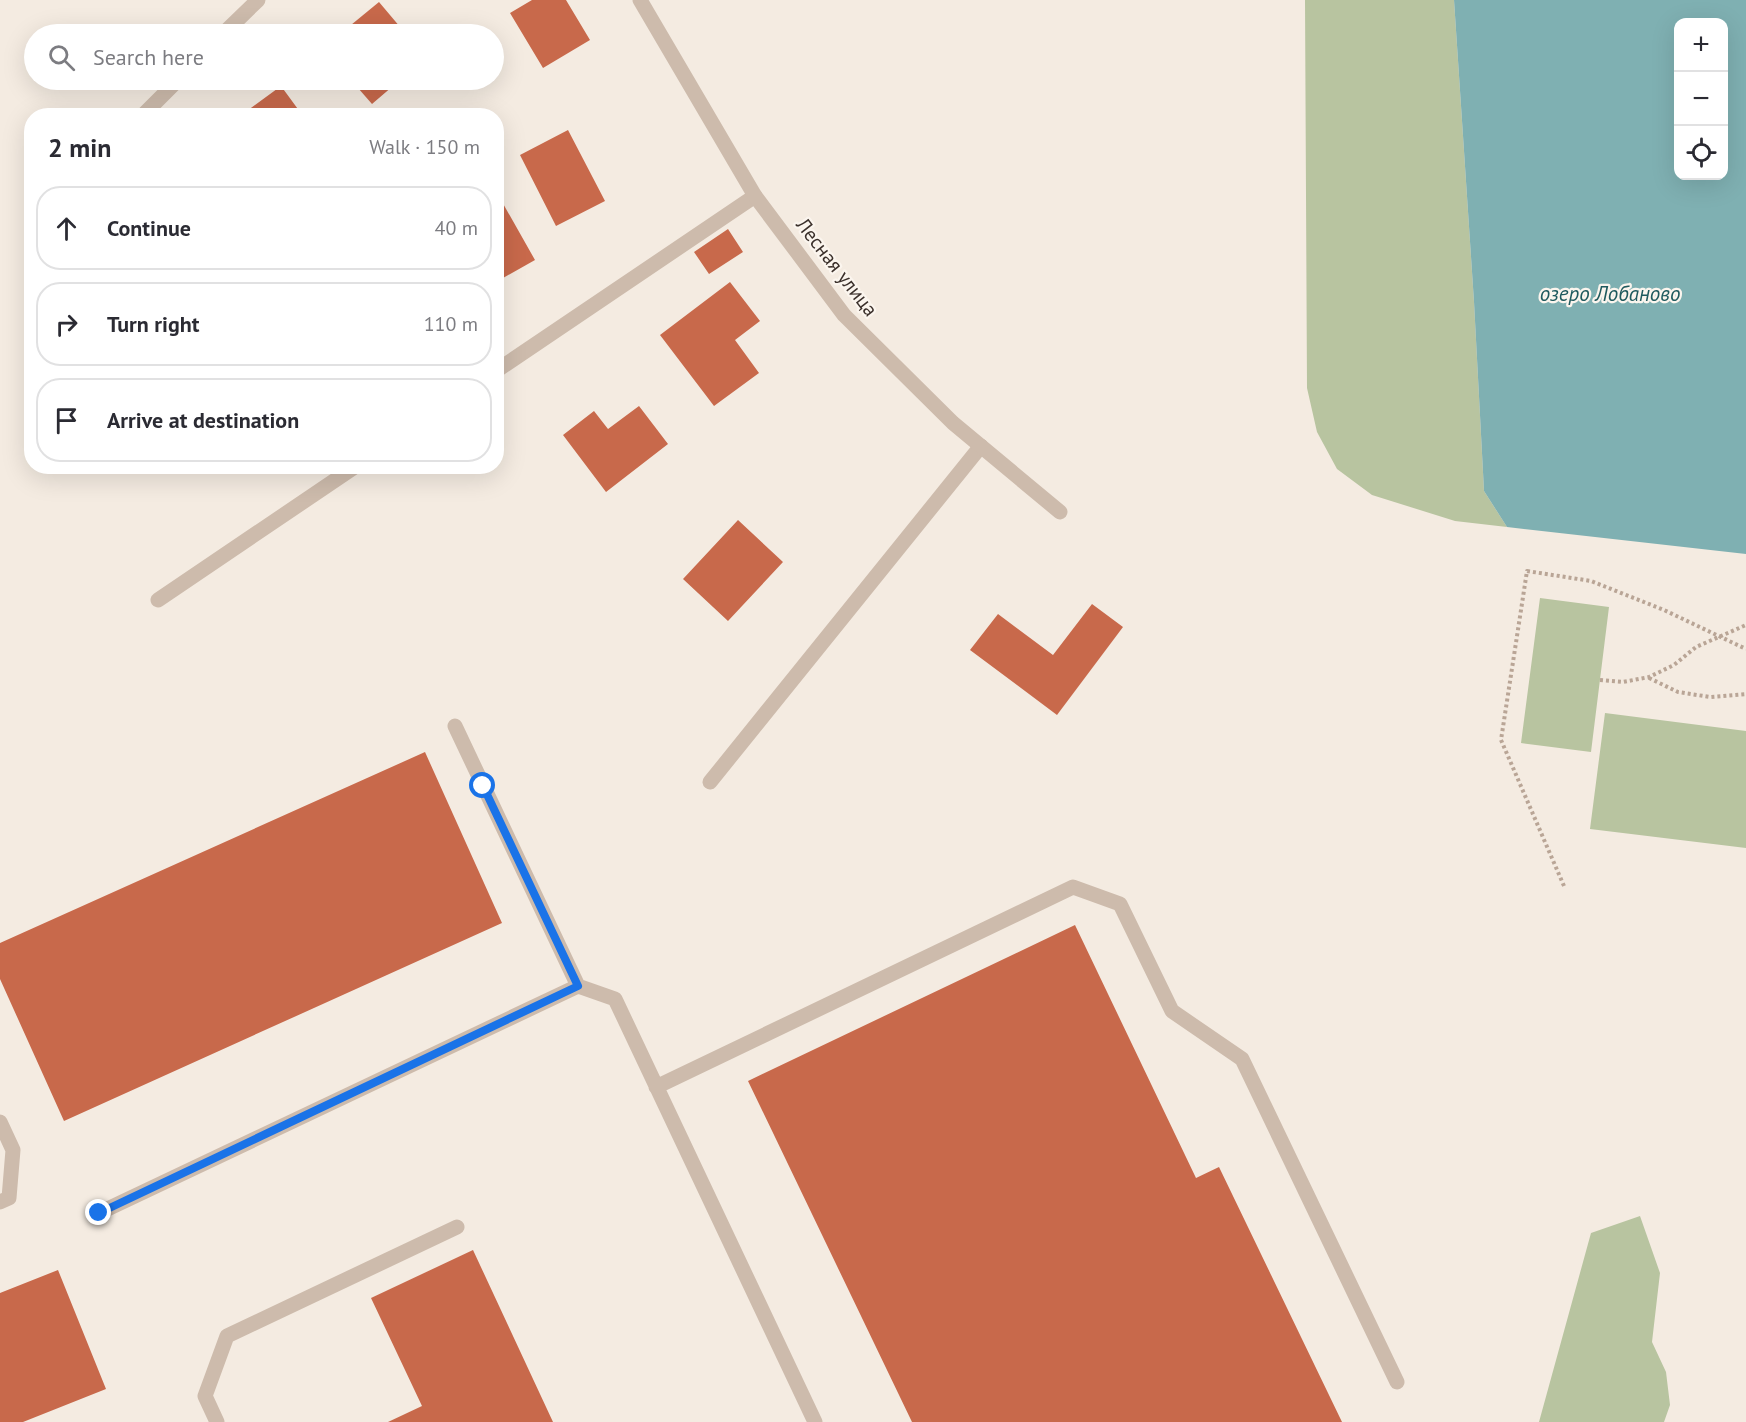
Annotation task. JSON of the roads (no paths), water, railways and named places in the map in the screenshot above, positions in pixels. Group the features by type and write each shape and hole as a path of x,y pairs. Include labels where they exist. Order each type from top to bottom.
{"street":[{"path":"233,24 258,0"},
{"name":"Лесная улица","path":"640,0 755,196 844,315 953,423 1060,512"},
{"path":"150,108 168,90"},
{"path":"504,366 755,196"},
{"path":"710,782 981,446"},
{"path":"158,600 344,474"},
{"path":"455,726 578,986"},
{"path":"656,1087 1073,887 1120,904 1172,1011 1242,1059 1397,1382"},
{"path":"99,1213 578,986 615,999 815,1422"},
{"path":"0,1122 13,1150 9,1198 0,1202"},
{"path":"217,1422 205,1396 227,1336 457,1227"}],"water":[{"name":"озеро Лобаново","path":"1454,0 1746,0 1746,554 1507,527 1484,491"}]}
